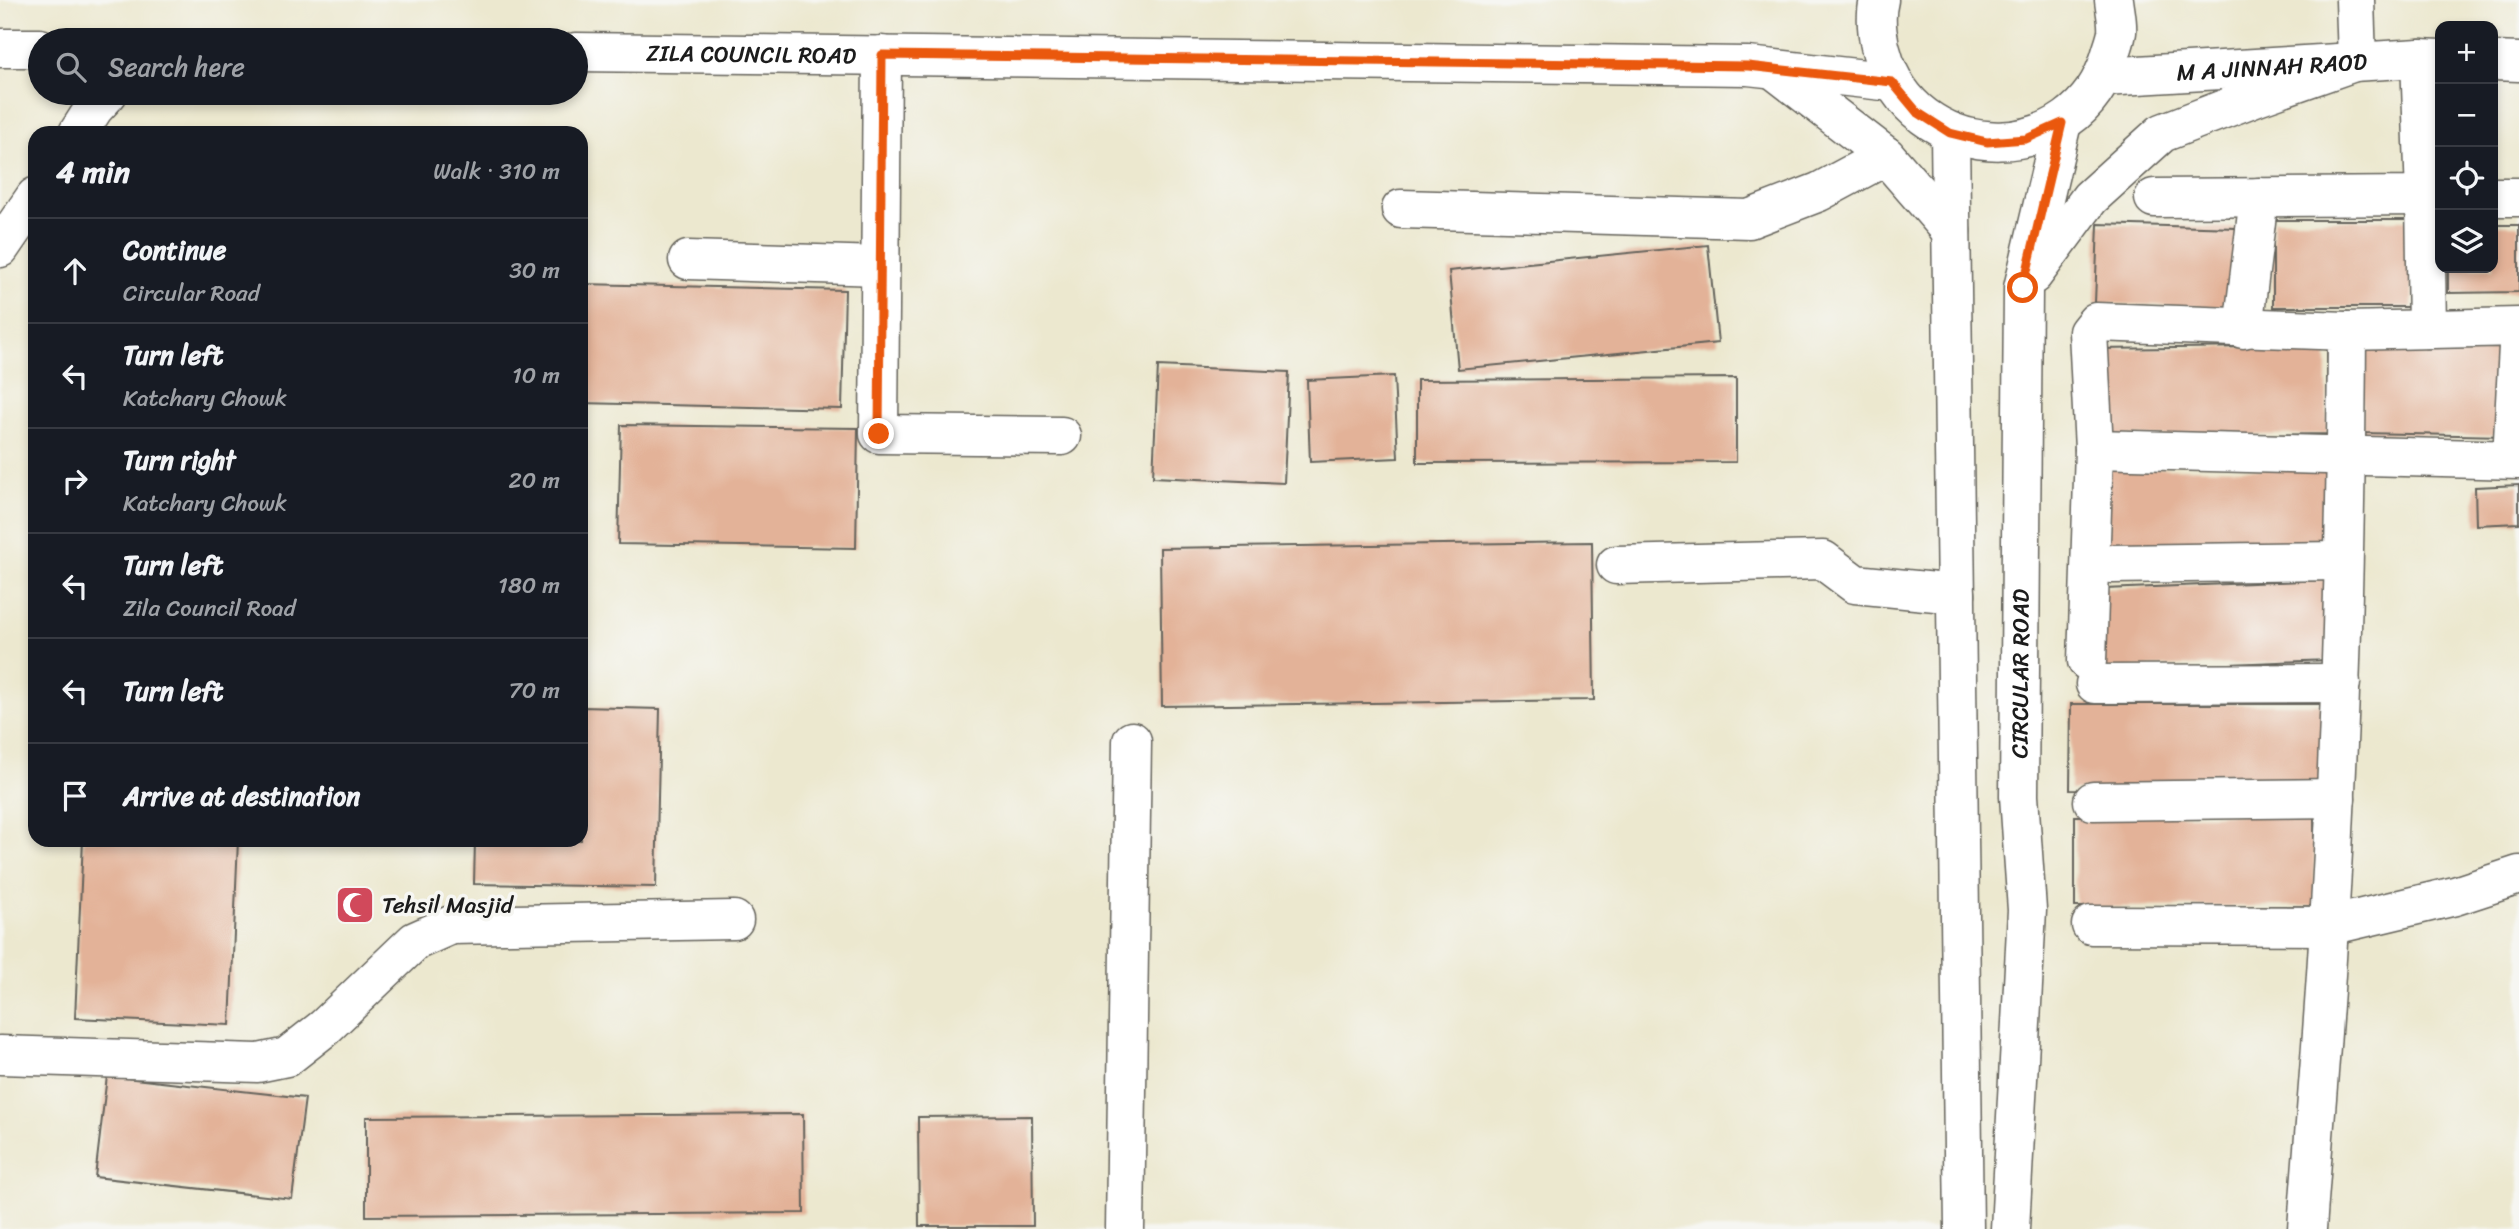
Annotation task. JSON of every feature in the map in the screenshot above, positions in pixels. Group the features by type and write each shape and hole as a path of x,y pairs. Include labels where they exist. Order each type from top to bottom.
{"street":[{"path":"1879,0 1879,46 1892,82 1917,112 1950,133 1987,142 2026,139 2062,123 2086,103 2104,77 2117,32 2114,0"},
{"path":"2023,288 2090,198 2162,133 2357,61 2355,0"},
{"path":"0,48 28,48"},
{"name":"ZILA COUNCIL ROAD","path":"588,52 1748,66 1892,82"},
{"path":"882,55 879,434 1062,436"},
{"path":"2427,329 2433,196 2430,58"},
{"name":"M A JINNAH RAOD","path":"2104,77 2430,58"},
{"path":"2498,61 2519,62"},
{"path":"1773,69 1886,156 1951,231"},
{"path":"82,126 97,105"},
{"name":"CIRCULAR ROAD","path":"2010,1229 2027,910 2019,796 2023,288 2062,123"},
{"path":"1950,133 1956,594 1959,1220"},
{"path":"1401,209 1749,219 1819,192 1886,156"},
{"path":"2154,198 2433,196"},
{"path":"2498,197 2519,197"},
{"path":"2243,329 2259,198"},
{"path":"0,248 28,207"},
{"path":"688,260 880,266"},
{"path":"2094,449 2515,459 2518,327 2347,331 2096,322 2088,332 2094,449 2091,672 2341,683"},
{"path":"2307,1229 2336,798 2341,683 2347,331"},
{"path":"1616,565 1823,560 1855,584 1956,594"},
{"path":"2112,564 2343,561"},
{"path":"1125,1229 1132,741"},
{"path":"2092,801 2336,798"},
{"path":"2091,925 2329,926 2455,896 2519,874"},
{"path":"0,1055 258,1063 287,1057 324,1028 415,941 451,925 734,920"}],"building":[{"path":"2273,220 2412,220 2412,307 2273,307"},
{"path":"2098,224 2236,228 2232,308 2095,303"},
{"path":"2498,225 2519,225 2519,292 2448,293 2448,273 2498,273"},
{"path":"1708,245 1718,343 1458,369 1449,271"},
{"path":"588,284 845,290 842,409 588,403"},
{"path":"2364,342 2507,346 2505,436 2362,433"},
{"path":"2327,346 2327,434 2097,437 2097,349"},
{"path":"1158,366 1289,372 1284,483 1153,477"},
{"path":"1394,376 1398,458 1310,462 1307,380"},
{"path":"1736,378 1736,462 1417,463 1417,380"},
{"path":"621,425 858,428 856,548 618,544"},
{"path":"2089,468 2328,469 2327,552 2088,551"},
{"path":"2519,485 2519,523 2476,525 2475,487"},
{"path":"1592,542 1594,700 1162,706 1160,548"},
{"path":"2327,580 2329,660 2083,670 2080,590"},
{"path":"2071,704 2328,704 2328,791 2070,790"},
{"path":"588,707 660,709 656,887 474,884 475,847 588,847"},
{"path":"2314,814 2315,906 2075,907 2075,816"},
{"path":"83,847 238,847 230,1025 75,1018"},
{"path":"107,1076 305,1098 292,1199 95,1177"},
{"path":"803,1114 804,1213 366,1216 366,1117"},
{"path":"1032,1116 1033,1226 919,1226 918,1117"}],"place":[{"name":"Tehsil Masjid","path":"355,905"}],"route":[{"path":"879,434 882,55 1748,66 1892,82 1917,112 1950,133 1987,142 2026,139 2062,123 2023,288"}]}
